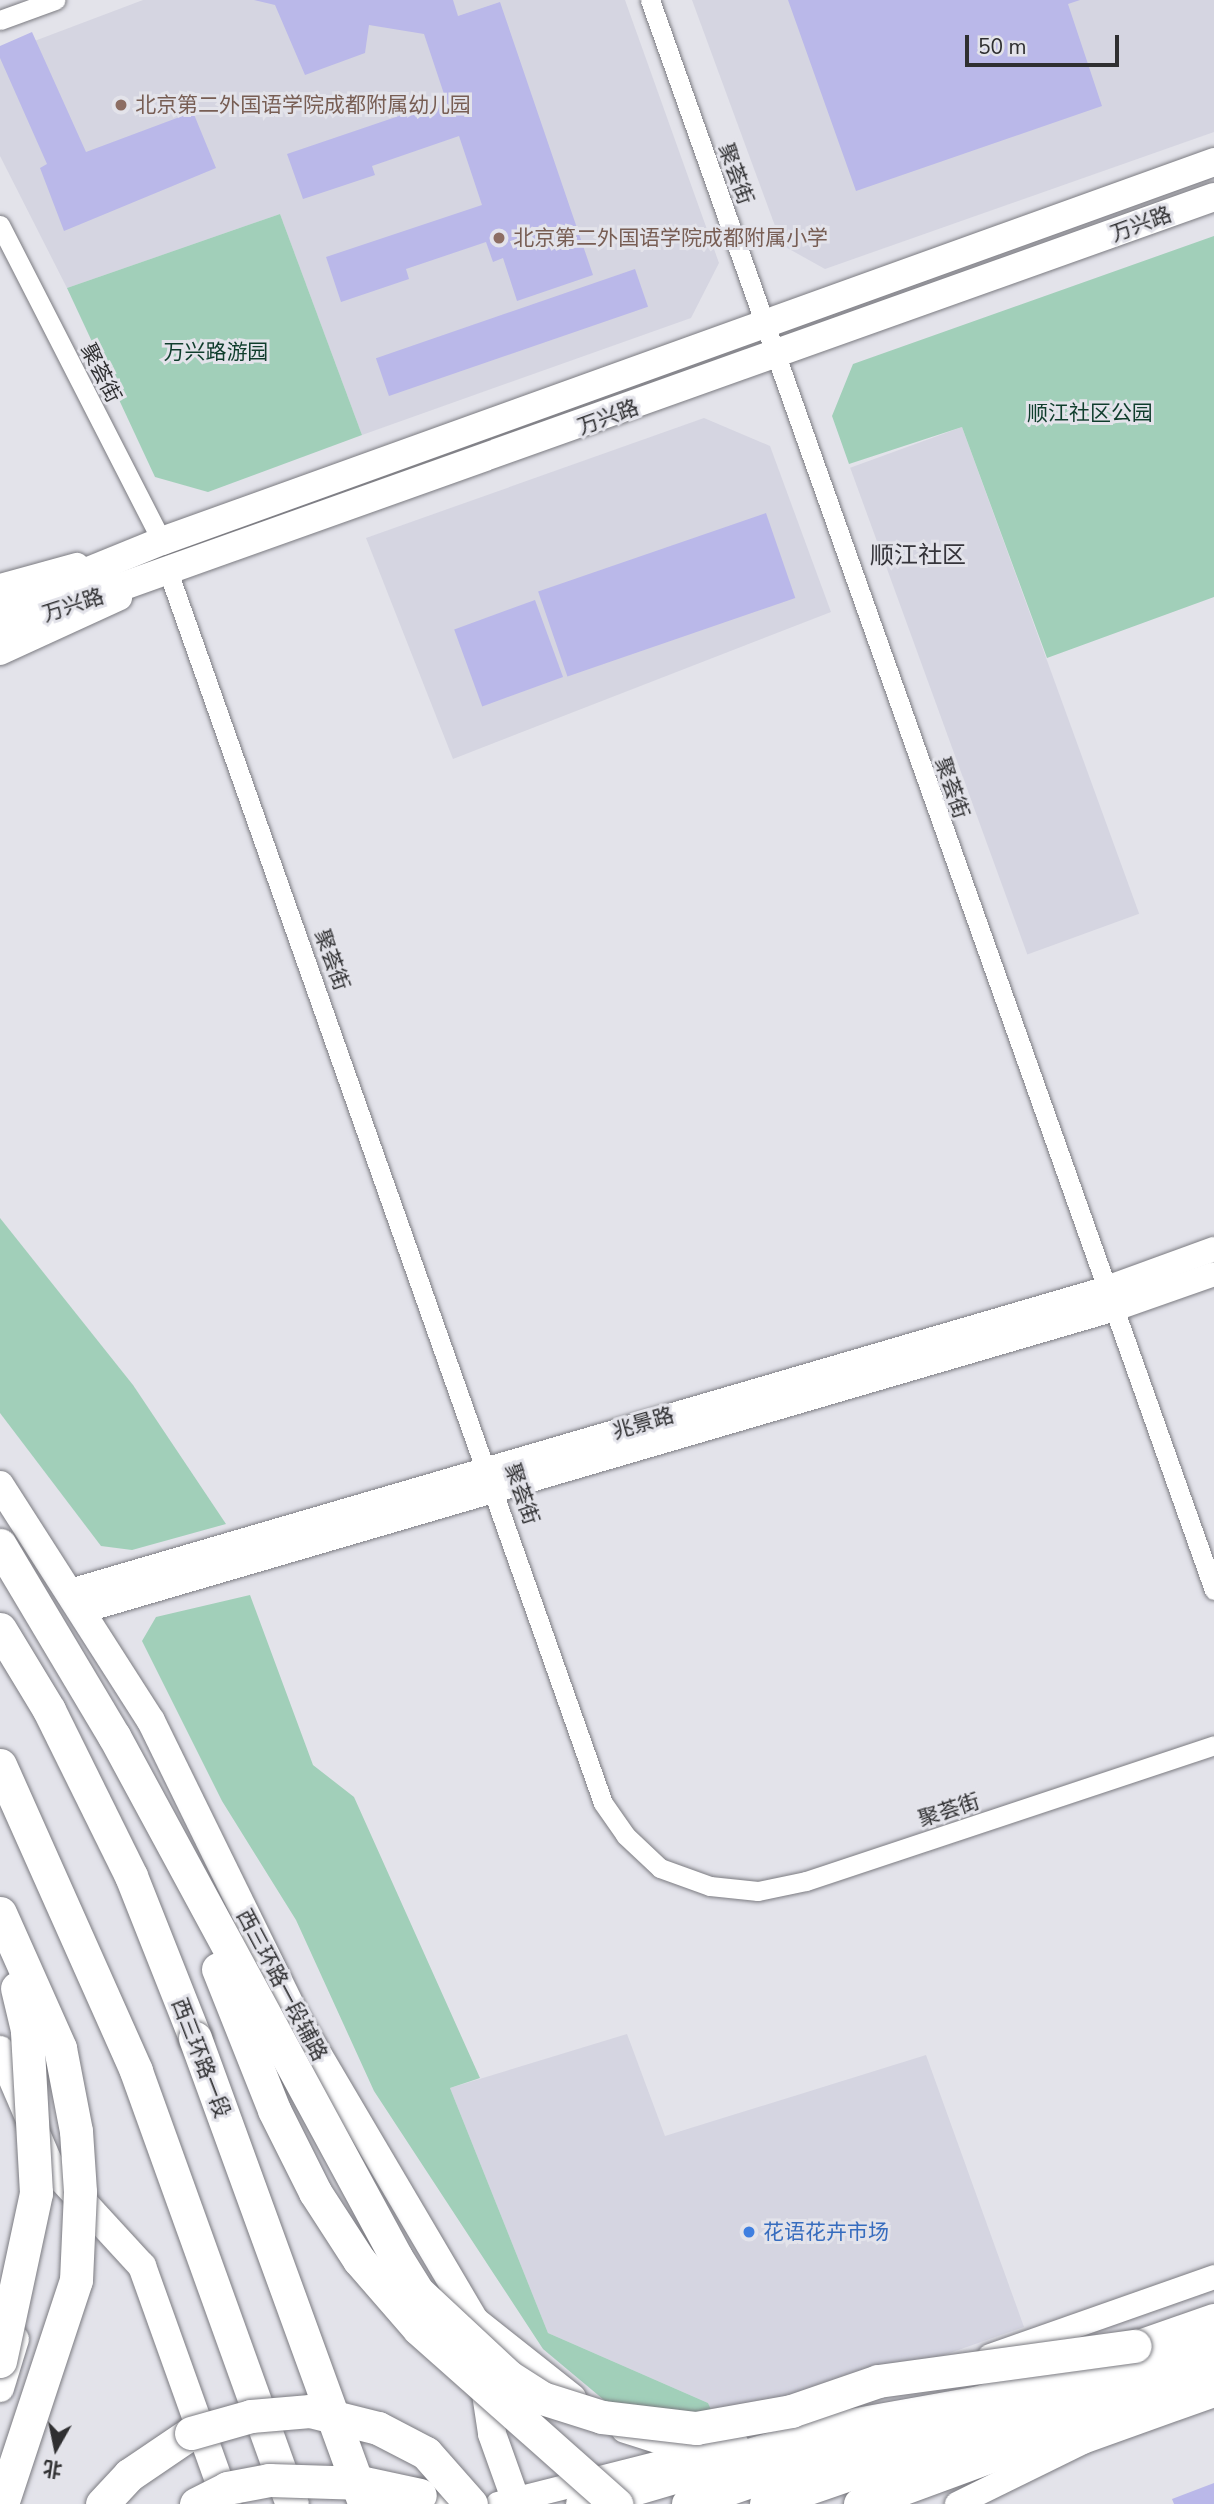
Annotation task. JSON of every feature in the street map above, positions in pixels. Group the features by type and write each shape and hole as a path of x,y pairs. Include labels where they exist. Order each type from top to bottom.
{"highway":[{"path":"0,1545 40,1603 164,1835 417,2291 462,2338 542,2398 614,2419 696,2428 791,2411 878,2381 1135,2346"},
{"name":"西三环路一段","path":"0,1629 49,1710 131,1876 195,2038 365,2504"},
{"path":"0,1765 136,2071 292,2504"},
{"path":"164,1835 274,2110 315,2192 359,2260 419,2329 617,2504"},
{"path":"0,1913 60,2048 76,2131 80,2217 76,2280 2,2504"},
{"path":"0,1922 27,2029 36,2193 0,2361"},
{"path":"872,2500 1214,2374"},
{"path":"582,2504 851,2424 985,2401"},
{"path":"102,2504 169,2444 202,2428 310,2411 378,2428 426,2453 471,2504"},
{"path":"196,2504 227,2488 314,2478 458,2504"}],"main road":[{"path":"0,607 162,541 1214,162"},
{"name":"万兴路","path":"0,630 169,574 777,357 1214,197"},
{"name":"西三环路一段辅路","path":"0,1485 77,1601 151,1721 297,2019 475,2322 492,2434 510,2502"},
{"path":"0,2050 50,2166 142,2266 227,2504"},
{"path":"0,2388 37,2263 50,2166"},
{"path":"688,2504 1214,2320"},
{"path":"475,2322 549,2385 626,2430 676,2445 735,2445"},
{"path":"766,2504 1214,2349"}],"street":[{"path":"0,20 55,0"},
{"name":"聚荟街","path":"650,0 1108,1300 1214,1590"},
{"name":"聚荟街","path":"0,225 162,541"},
{"path":"0,586 162,541"},
{"path":"0,653 169,574"},
{"name":"聚荟街","path":"169,574 498,1493 603,1803 660,1868 710,1886 758,1891 806,1881 1214,1745"},
{"name":"兆景路","path":"77,1601 498,1493 1108,1300 1214,1249"},
{"name":"兆景路","path":"77,1601 489,1468 1108,1300 1214,1274"},
{"path":"510,2502 735,2445 1214,2277"},
{"path":"957,2504 1083,2442 1214,2395"}],"shaded area":[{"name":"北京第二外国语学院成都附属小学","path":"143,0 625,0 719,263 691,318 362,435 280,214 67,288 0,156 0,54"},
{"path":"692,0 1214,0 1214,132 825,269 782,245"},
{"path":"704,418 770,446 831,612 453,759 366,538"},
{"path":"962,427 1139,914 1027,954 850,468"},
{"name":"花语花卉市场","path":"627,2034 665,2136 926,2055 1024,2327 722,2433 708,2403 548,2333 450,2088"}],"green space":[{"name":"万兴路游园","path":"280,214 362,435 208,492 155,477 67,288"},
{"name":"顺江社区公园","path":"1214,236 1214,597 1047,658 962,427 849,464 832,416 853,364"},
{"path":"0,1218 133,1385 226,1524 132,1550 101,1546 0,1413"},
{"path":"250,1595 313,1765 354,1797 480,2078 450,2088 548,2333 708,2403 722,2433 679,2437 604,2400 543,2349 374,2091 296,1920 222,1801 142,1641 156,1617"}],"building":[{"path":"254,0 453,0 458,16 500,2 593,275 517,301 503,258 493,262 486,242 406,269 409,279 341,302 326,257 482,205 459,136 372,166 375,175 303,199 287,154 446,100 424,34 369,25 365,53 305,75 275,5"},
{"path":"788,0 1080,0 1068,4 1102,106 856,191"},
{"path":"32,32 86,152 193,112 216,168 64,231 40,168 47,164 0,58 0,46"},
{"path":"635,269 648,307 389,396 376,358"},
{"path":"766,513 795,598 567,677 538,591"},
{"path":"535,600 563,677 482,706 454,629"},
{"path":"1214,2483 1214,2504 1174,2504 1172,2499"}],"place":[{"name":"北京第二外国语学院成都附属幼儿园","path":"121,105"},
{"name":"北京第二外国语学院成都附属小学","path":"499,238"},
{"name":"花语花卉市场","path":"749,2232"}],"district":[{"name":"顺江社区","path":"918,556"}]}
